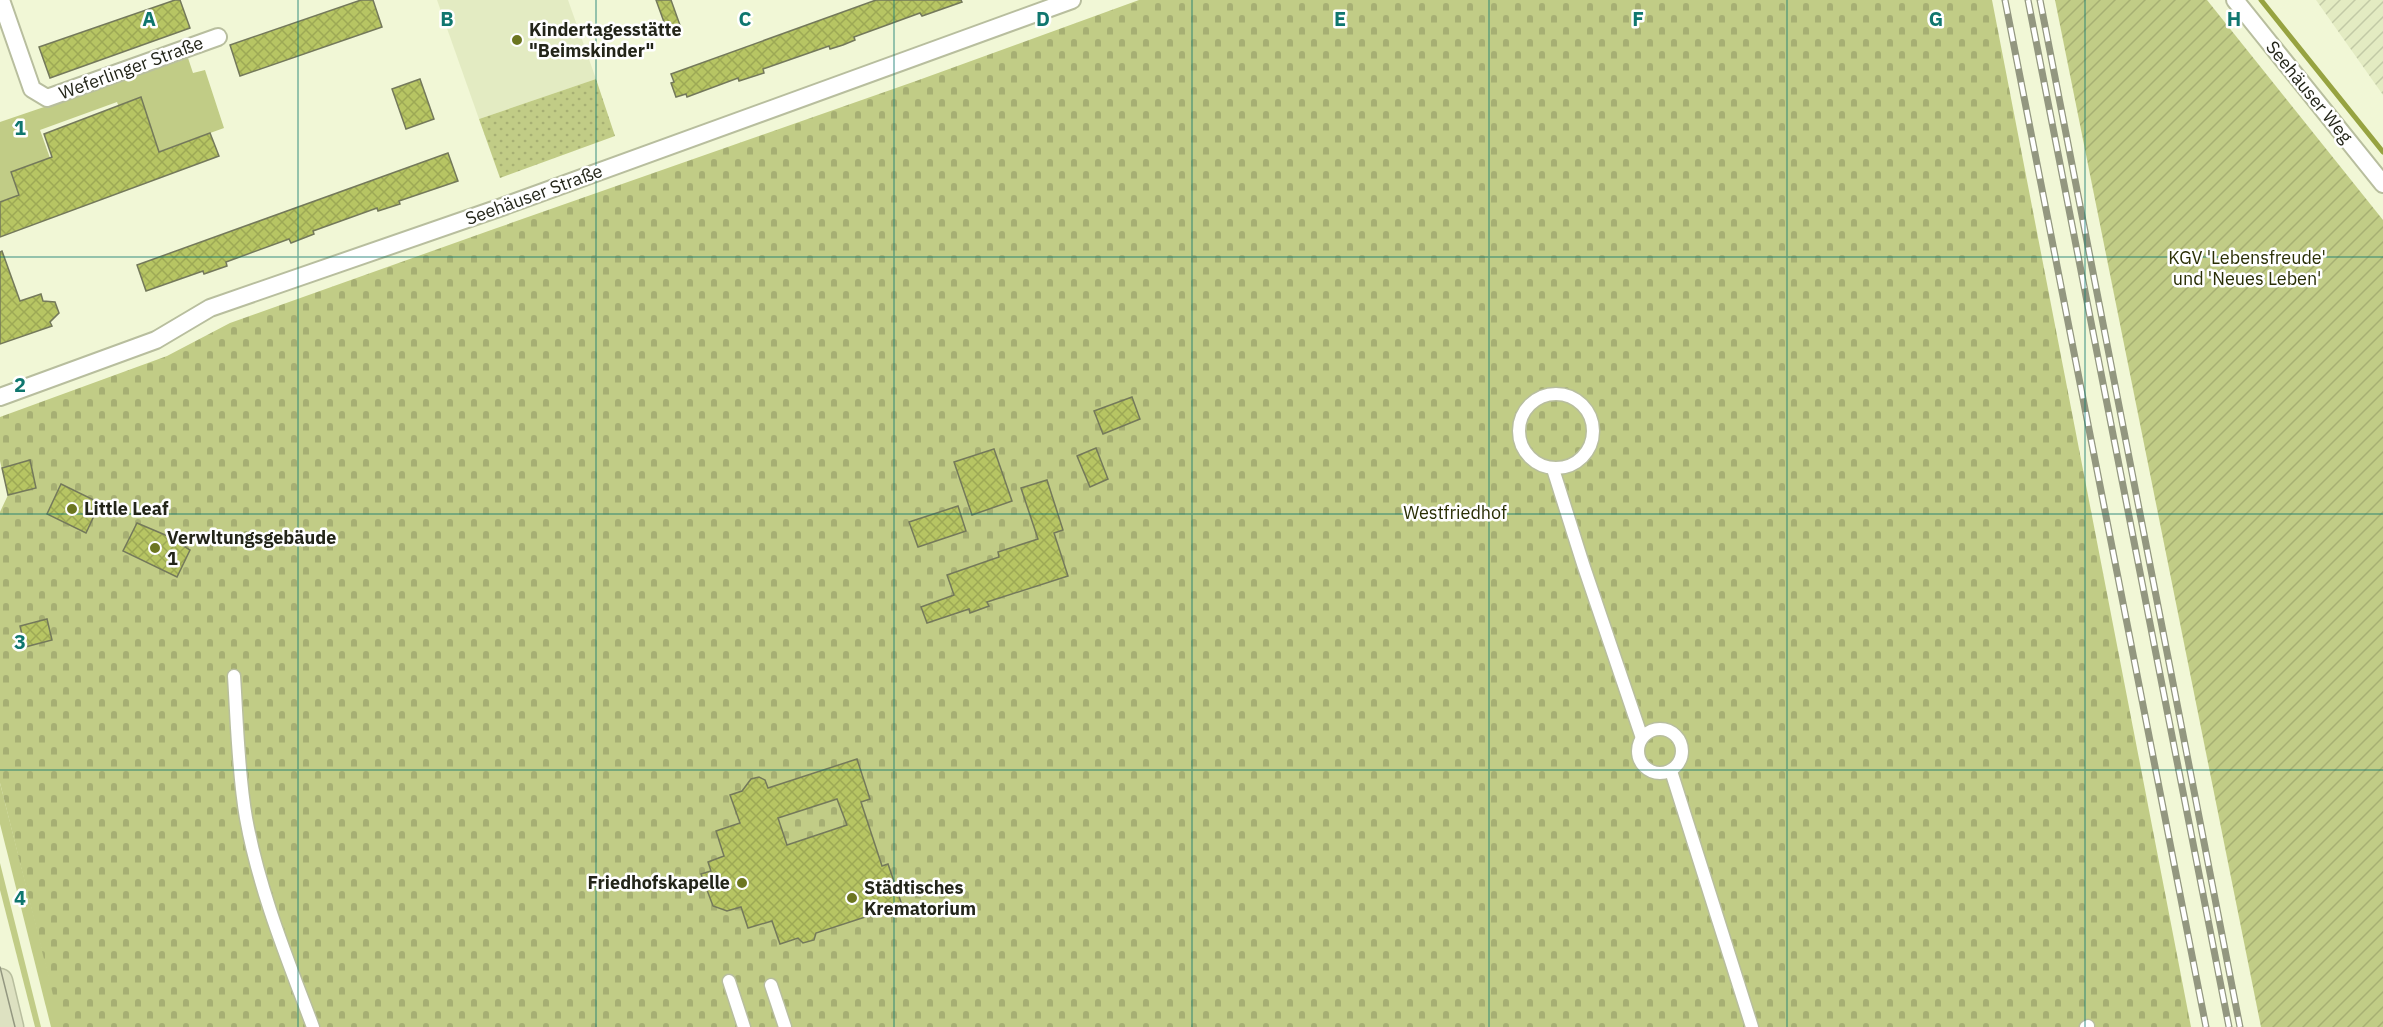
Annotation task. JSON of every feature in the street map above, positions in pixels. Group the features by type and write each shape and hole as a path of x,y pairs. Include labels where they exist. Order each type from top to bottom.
{"main road":[{"path":"0,981 11,1027"}],"street":[{"name":"Weferlinger Straße","path":"1,0 32,89 47,98 218,37"},
{"name":"Seehäuser Straße","path":"0,397 156,340 210,308 499,208 1072,0"},
{"name":"Seehäuser Weg","path":"2235,0 2383,183"},
{"path":"1559,394 1576,400 1586,410 1592,421 1593,433 1590,446 1583,457 1566,467 1553,469 1540,465 1529,457 1522,446 1519,429 1522,416 1529,405 1546,396 1559,394"},
{"path":"1553,469 1582,564 1642,738"},
{"path":"234,676 245,814 253,854 268,908 313,1027"},
{"path":"1659,729 1669,731 1676,735 1682,744 1683,752 1678,766 1671,771 1663,774 1645,768 1638,753 1642,738 1648,732 1659,729"},
{"path":"1671,771 1752,1027"},
{"path":"729,981 744,1027"},
{"path":"771,985 785,1027"}],"shaded area":[{"name":"Kindertagesstätte \"Beimskinder\"","path":"437,0 568,0 596,79 479,119"},
{"path":"2316,0 2383,0 2383,95"}],"green space":[{"name":"Westfriedhof","path":"1139,0 1992,0 2191,1027 61,1027 0,783 0,512 8,495 0,461 0,417 167,356 230,323"},
{"name":"KGV 'Lebensfreude' und 'Neues Leben'","path":"2055,0 2207,0 2383,220 2383,1027 2261,1027"},
{"path":"188,58 193,73 205,70 224,128 138,159 117,102 40,130 50,158 11,172 19,195 0,202 0,122"},
{"path":"596,79 615,136 500,178 479,119"},
{"path":"0,783 62,1027 51,1027 0,824"},
{"path":"0,863 41,1027 35,1027 0,890"}],"building":[{"path":"180,0 190,28 50,78 39,47"},
{"path":"361,0 373,0 382,27 240,76 230,45"},
{"path":"656,0 671,0 681,28 668,33"},
{"path":"876,0 961,0 962,2 922,16 920,13 854,37 855,40 843,45 830,49 829,46 763,69 764,73 739,81 738,78 687,97 686,94 676,97 671,83 674,82 671,74"},
{"path":"420,79 434,119 406,129 392,89"},
{"path":"141,97 159,152 210,133 219,156 0,237 0,202 19,195 11,172 52,157 44,134"},
{"path":"448,153 458,181 399,201 400,204 378,211 377,208 313,231 314,234 291,243 289,239 226,262 227,266 204,274 203,271 146,291 137,265"},
{"path":"2,251 20,301 41,294 43,301 55,302 59,313 50,322 52,326 0,344 0,252"},
{"path":"1132,397 1140,419 1103,434 1094,411"},
{"path":"1096,448 1108,479 1090,487 1077,456"},
{"path":"994,449 1012,501 972,515 954,462"},
{"path":"30,460 36,488 8,495 2,468"},
{"path":"1047,480 1063,530 1054,533 1068,576 987,602 989,606 970,613 969,609 927,623 921,607 954,595 947,575 999,557 998,552 1038,539 1021,488"},
{"path":"61,484 100,503 86,533 47,514"},
{"path":"958,506 966,531 918,547 909,522"},
{"name":"Verwltungsgebäude 1","path":"137,523 170,537 190,550 177,577 123,551"},
{"path":"47,619 52,640 25,647 20,626"},
{"path":"857,759 870,799 861,802 882,866 888,864 902,905 816,933 814,940 803,943 798,938 780,944 772,921 748,928 741,907 727,911 713,906 701,874 711,871 708,862 724,856 716,831 740,823 730,795 742,791 751,779 759,777 765,780 768,788","holes":["837,799 847,825 787,845 778,818"]}],"waterway":[{"path":"2261,0 2383,152"}],"tram line":[{"path":"0,967 15,1027"}],"railway":[{"path":"2005,0 2206,1027"},
{"path":"2028,0 2229,1027"},
{"path":"2040,0 2240,1027"}],"place":[{"name":"Kindertagesstätte \"Beimskinder\"","path":"517,40"},
{"name":"Little Leaf","path":"72,509"},
{"name":"Verwltungsgebäude 1","path":"155,548"},
{"name":"Friedhofskapelle","path":"742,883"},
{"name":"Städtisches Krematorium","path":"852,898"}]}
